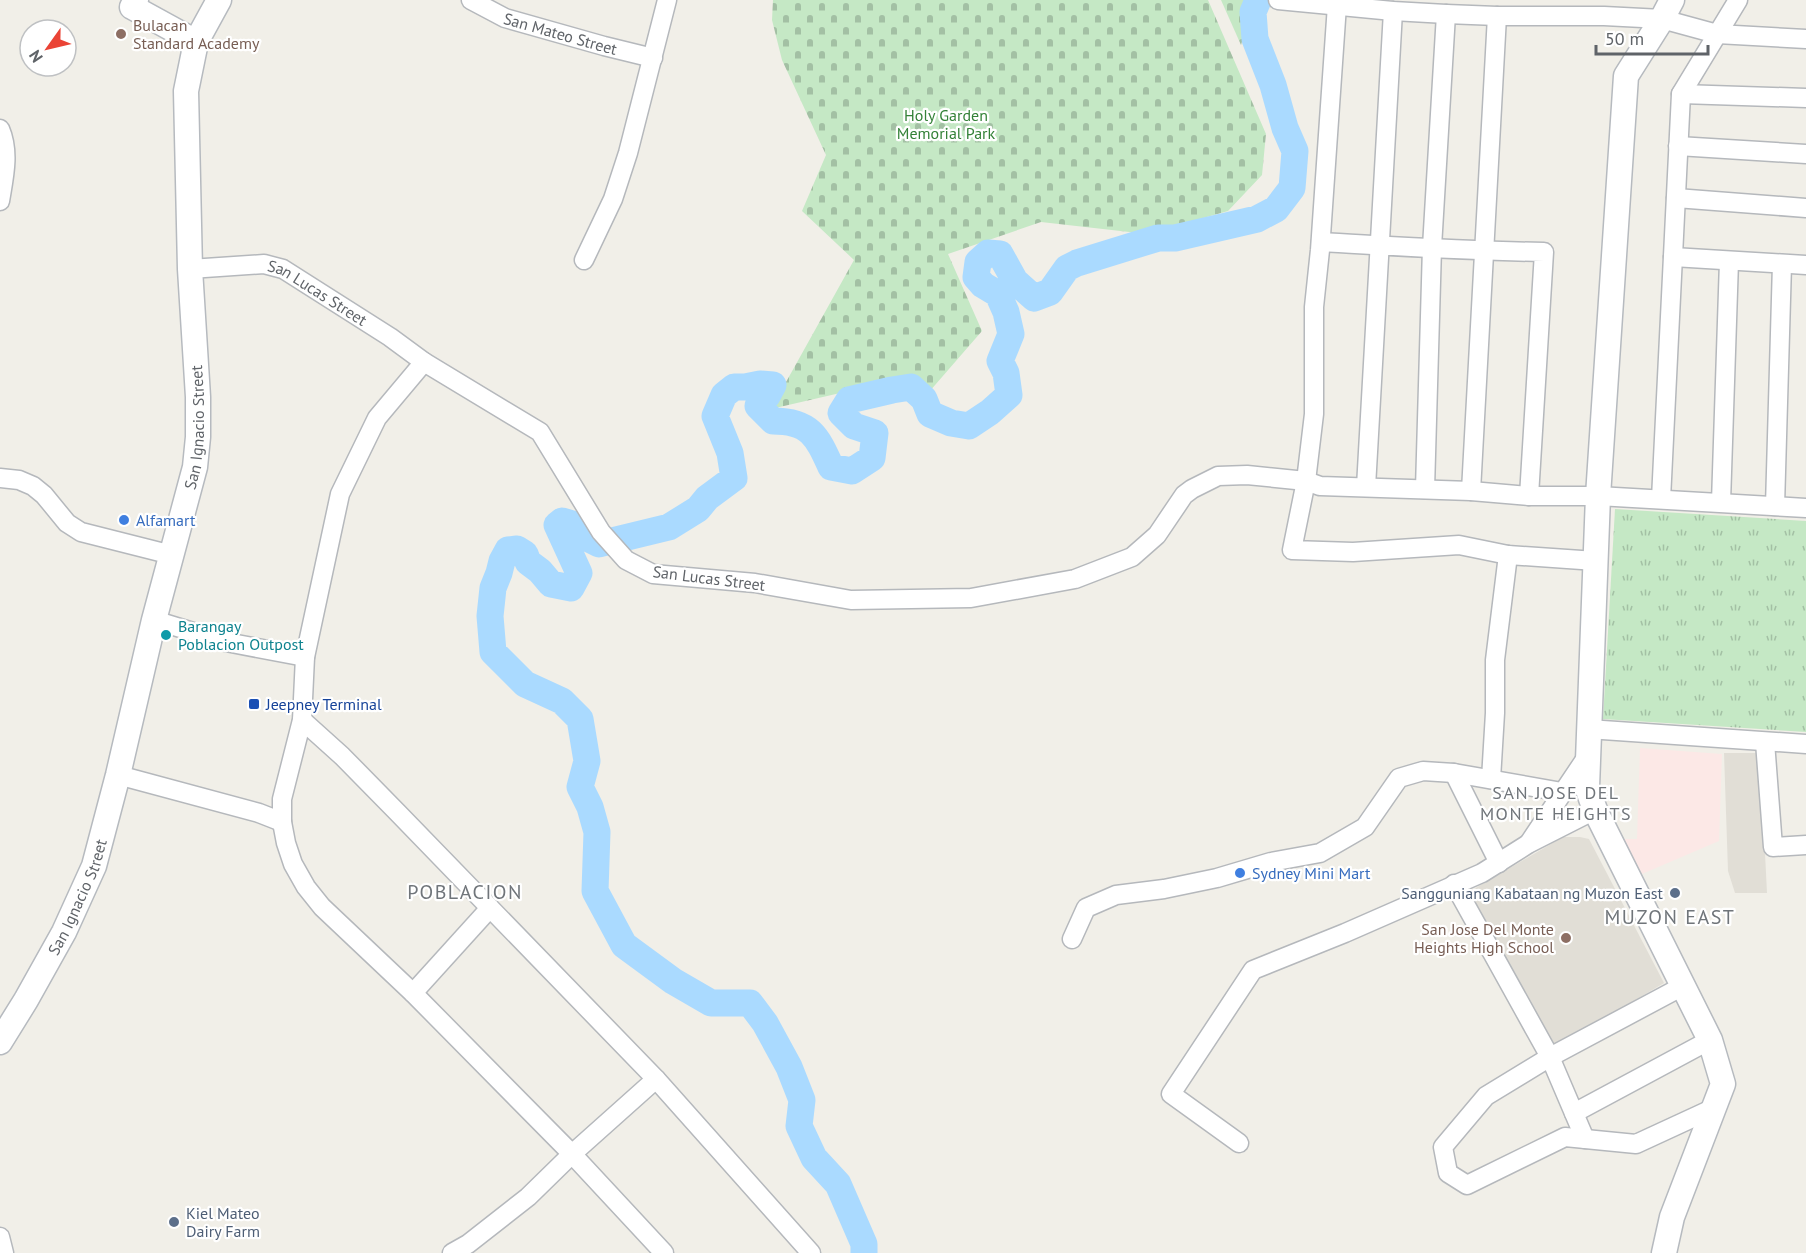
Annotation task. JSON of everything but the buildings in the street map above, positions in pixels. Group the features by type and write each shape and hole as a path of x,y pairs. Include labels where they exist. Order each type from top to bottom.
{"street":[{"name":"San Ignacio Street","path":"0,1042 64,933 94,866 154,620 195,467 198,397 190,269 186,91 196,42 219,0"},
{"name":"San Mateo Street","path":"471,0 505,18 652,58"},
{"path":"584,260 613,199 628,153 667,0"},
{"path":"1278,0 1393,11 1497,16 1603,8 1667,10 1717,34 1806,39"},
{"path":"1661,499 1681,94 1738,0"},
{"path":"130,2 196,42"},
{"path":"1337,5 1321,242 1314,307 1314,414 1306,481 1292,550 1353,552 1459,545 1508,555 1596,561"},
{"path":"1664,1253 1672,1217 1723,1084 1710,1040 1596,810 1587,787 1598,496 1626,76 1667,10"},
{"path":"1366,487 1393,11"},
{"path":"1425,489 1431,247 1446,14"},
{"path":"1471,491 1497,16"},
{"path":"1681,94 1806,98"},
{"path":"0,129 5,145 5,166 0,201"},
{"path":"1678,146 1806,154"},
{"path":"1676,198 1806,208"},
{"path":"1321,242 1544,252 1529,496"},
{"path":"1673,257 1806,266"},
{"path":"1721,502 1730,261"},
{"name":"San Lucas Street","path":"190,269 264,264 283,269 390,337 424,362 540,432 602,533 626,560 653,574 755,583 851,600 971,598 1075,579 1132,557 1157,535 1184,495 1218,476 1247,475 1306,481 1320,486 1471,491 1529,496 1598,496 1806,508"},
{"path":"1775,506 1782,264"},
{"path":"424,362 377,418 340,494 305,657 302,720 282,799 282,822 286,843 293,864 306,887 322,907 413,993 572,1154 664,1253"},
{"path":"0,478 19,480 33,486 44,495 67,523 81,532 172,555"},
{"path":"1491,779 1495,660 1508,555"},
{"path":"154,620 226,642 305,657"},
{"path":"302,720 342,756 656,1079 811,1253"},
{"path":"1588,729 1806,744"},
{"path":"1765,742 1773,847 1806,845"},
{"path":"1528,844 1588,755"},
{"path":"1072,939 1086,908 1116,895 1164,889 1218,878 1271,862 1320,853 1365,827 1399,778 1423,771 1454,773 1562,792"},
{"path":"1454,773 1499,862"},
{"path":"118,775 259,813 282,822"},
{"path":"1239,1143 1171,1094 1253,970 1345,933 1482,873 1528,844 1596,810"},
{"path":"1454,884 1550,1057 1585,1139"},
{"path":"413,993 490,908"},
{"path":"1683,986 1550,1057 1486,1096 1443,1147 1448,1173 1467,1185 1565,1137 1636,1144 1714,1108"},
{"path":"1574,1113 1710,1040"},
{"path":"452,1253 468,1244 528,1197 656,1079"},
{"path":"0,1237 4,1253"}],"shaded area":[{"path":"1640,748 1722,754 1719,841 1642,874 1623,839 1637,839"},
{"path":"1724,753 1760,753 1767,893 1735,893 1728,871"},
{"name":"San Jose Del Monte Heights High School","path":"1563,837 1589,839 1664,983 1553,1049 1467,893"}],"green space":[{"name":"Holy Garden Memorial Park","path":"773,0 1208,0 1266,134 1262,175 1228,211 1147,234 1041,222 948,254 982,331 929,392 905,378 771,409 854,260 802,211 826,155 782,60 772,20"},
{"path":"1221,0 1254,0 1241,45"},
{"path":"1615,509 1806,521 1806,732 1603,719"}],"waterway":[{"path":"864,1253 864,1244 838,1184 814,1158 799,1126 802,1100 789,1067 765,1023 750,1003 711,1003 673,981 624,945 595,891 597,832 590,807 580,787 587,761 580,719 562,701 525,684 493,652 490,616 493,588 508,550 517,549 525,554 528,562 551,584 571,588 579,573 557,525 562,521 572,524 585,537 599,544 669,527 698,509 707,498 734,478 730,453 715,416 724,395 734,387 773,385 758,406 773,421 804,427 816,439 831,467 852,471 872,458 875,433 854,426 841,413 849,400 911,387 924,399 930,414 951,423 969,426 990,412 1009,395 1006,373 1000,361 1011,334 1006,312 998,294 983,285 976,277 978,262 988,253 1000,254 1015,281 1034,298 1050,292 1067,268 1077,263 1158,238 1175,238 1257,219 1276,209 1292,188 1295,151 1255,39 1253,12 1258,0"}],"place":[{"name":"Bulacan Standard Academy","path":"121,34"},
{"name":"Alfamart","path":"124,520"},
{"name":"Barangay Poblacion Outpost","path":"166,635"},
{"name":"Jeepney Terminal","path":"254,704"},
{"name":"Sydney Mini Mart","path":"1240,873"},
{"name":"Sangguniang Kabataan ng Muzon East","path":"1675,893"},
{"name":"San Jose Del Monte Heights High School","path":"1566,938"},
{"name":"Kiel Mateo Dairy Farm","path":"174,1222"}],"district":[{"name":"SAN JOSE DEL MONTE HEIGHTS","path":"1556,803"},
{"name":"POBLACION","path":"465,892"},
{"name":"MUZON EAST","path":"1670,917"}]}
